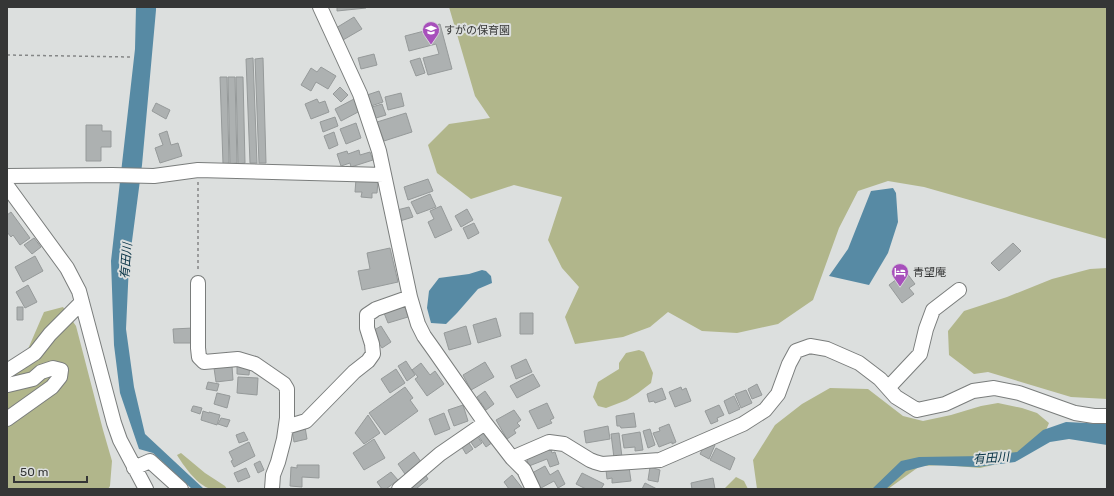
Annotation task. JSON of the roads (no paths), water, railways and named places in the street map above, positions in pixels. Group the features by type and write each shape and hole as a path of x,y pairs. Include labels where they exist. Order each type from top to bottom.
{"street":[{"path":"320,7 360,94 379,151 410,297 418,324 424,336 485,423 512,458 524,470 533,489"},
{"path":"7,176 154,176 198,170 384,175"},
{"path":"7,186 67,268 79,291 114,423 120,440 146,489"},
{"path":"198,283 199,357 204,362 238,359 255,364 284,384 287,389 286,427 278,462 273,475 272,489"},
{"path":"888,388 920,354 926,329 933,310 959,290"},
{"path":"286,427 306,421 354,372 368,361 373,354 372,344 367,328 367,315 376,308 410,297"},
{"path":"7,371 35,353 50,334 82,302"},
{"path":"512,458 549,442 564,444 595,462 602,464 660,460 743,424 765,410 778,394 789,364 796,351 810,346 827,349 859,363 880,379 896,397 917,410 944,404 973,391 994,388 1019,393 1075,413 1094,416 1107,416"},
{"path":"7,383 8,385 33,379 41,372 53,368 61,370 60,377 52,387 7,419"},
{"path":"400,489 440,454 485,423"},
{"path":"134,468 150,461 181,489"}],"water":[{"name":"有田川","path":"136,7 156,7 156,10 142,165 129,264 126,329 134,387 145,434 204,489 192,489 153,453 139,449 120,393 114,345 111,261 135,49"},
{"path":"893,188 896,193 898,222 888,253 869,285 829,276 848,249 871,191"},
{"path":"482,270 486,271 491,276 492,283 478,289 446,324 431,323 427,308 429,291 439,278 469,274"},
{"name":"有田川","path":"1066,422 1107,424 1107,445 1069,439 1050,442 1015,462 977,467 929,465 906,471 886,489 872,489 901,461 919,457 983,456 1017,452 1043,430"}],"place":[{"name":"すがの保育園","path":"431,45"},
{"name":"青望庵","path":"900,287"}]}
